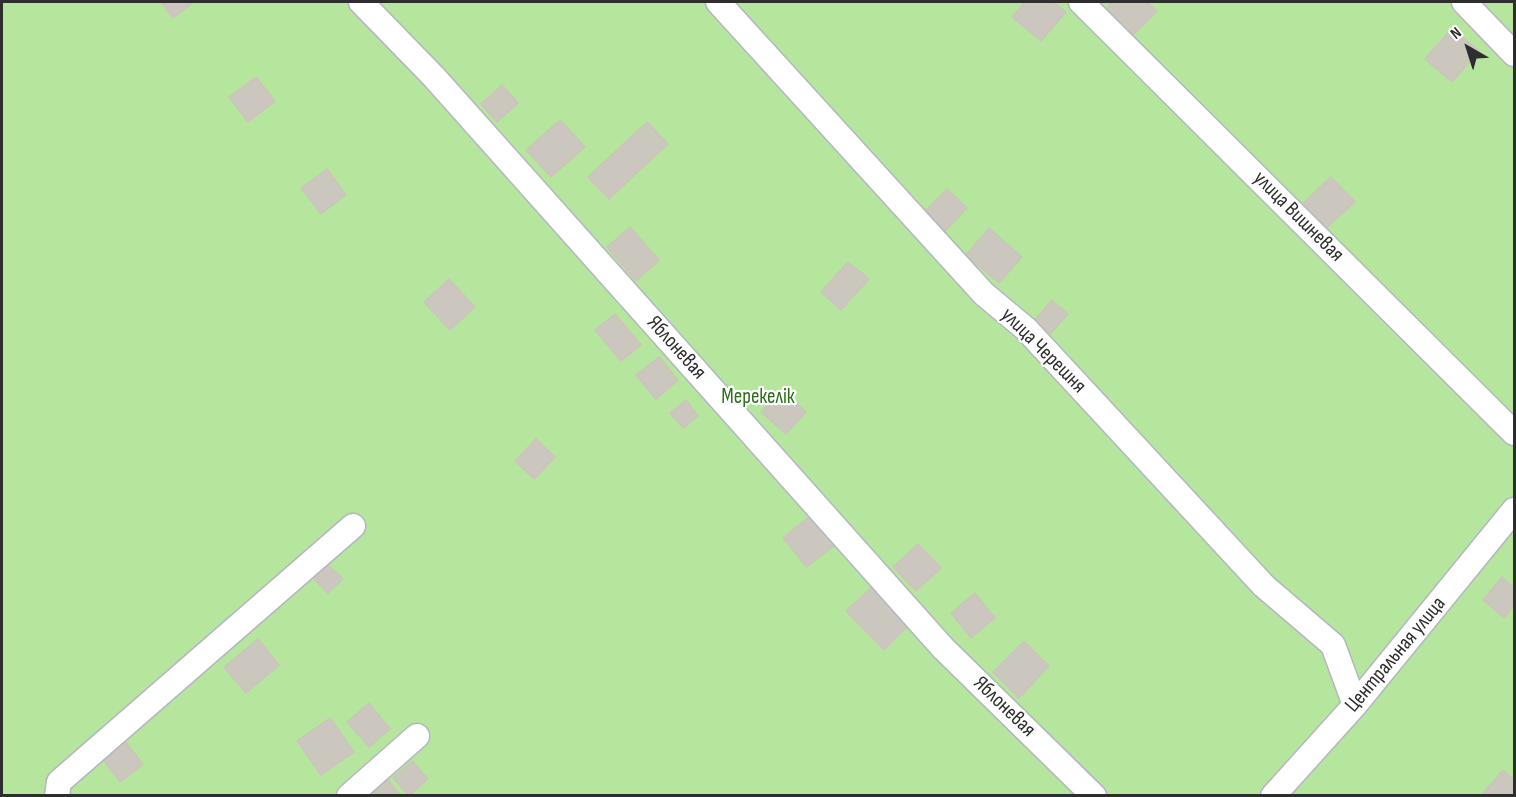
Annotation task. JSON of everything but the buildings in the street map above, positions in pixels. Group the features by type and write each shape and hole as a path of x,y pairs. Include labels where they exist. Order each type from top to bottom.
{"street":[{"name":"Яблоневая","path":"361,2 434,76 943,648 1094,795"},
{"name":"улица Черешня","path":"718,2 984,294 1026,329 1264,585 1333,645 1355,705"},
{"name":"улица Вишневая","path":"1081,2 1515,433"},
{"path":"1464,2 1515,54"},
{"name":"Центральная улица","path":"1273,795 1355,705 1515,510"},
{"path":"57,795 59,782 353,526"},
{"path":"349,795 417,736"}],"green space":[{"name":"Мерекелік","path":"2,2 1514,2 1514,795 2,795"}]}
